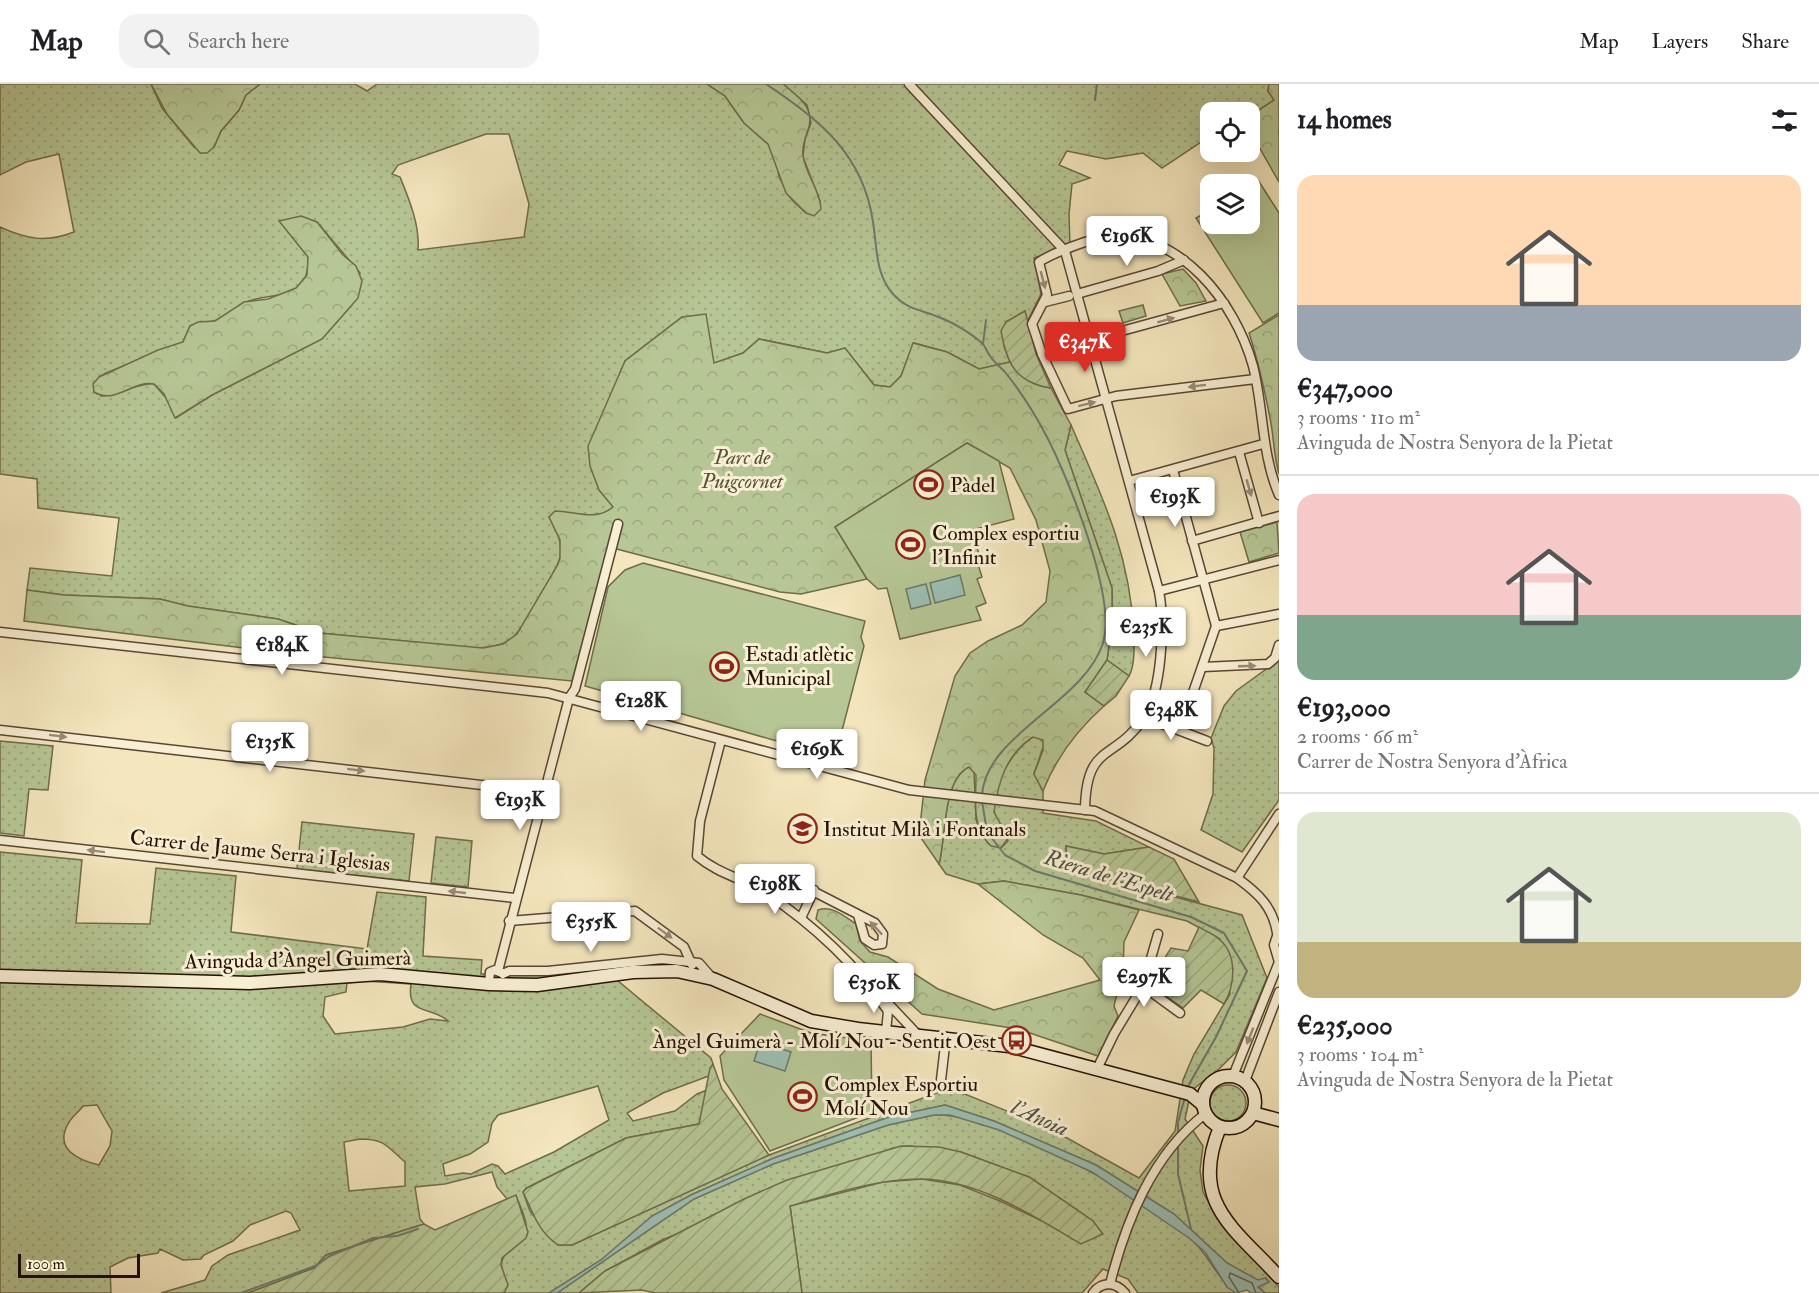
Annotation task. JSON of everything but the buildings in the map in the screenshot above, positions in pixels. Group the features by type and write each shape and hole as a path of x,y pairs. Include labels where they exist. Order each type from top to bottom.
{"street":[{"path":"909,84 1065,251 1085,341 1106,399 1160,591 1162,623 1156,683 1144,717 1091,767 1086,783 1084,810"},
{"path":"1256,379 1106,399 1068,409 1042,354 1032,324 1047,294 1039,262 1105,237 1118,237 1156,245 1184,260 1207,280 1224,303 1240,332 1256,379 1263,444 1279,495"},
{"path":"1045,302 1158,271 1184,260"},
{"path":"1042,354 1224,303"},
{"path":"1129,481 1239,453 1263,444"},
{"path":"1239,453 1259,523"},
{"path":"1173,470 1216,626 1180,730"},
{"path":"1192,542 1279,516"},
{"path":"502,977 509,921 569,698 575,689 618,524"},
{"path":"1160,591 1279,560"},
{"path":"1216,626 1279,614"},
{"path":"0,632 513,689 569,698 920,792 1095,812 1237,878 1258,894 1276,913 1278,932 1274,945 1279,962 1233,1076"},
{"path":"1203,667 1268,664 1275,658 1279,645"},
{"path":"1144,717 1208,741"},
{"path":"0,730 543,792"},
{"path":"721,740 700,821 697,856 714,870 763,891 801,918 876,993 893,1006 917,1034"},
{"path":"1237,878 1279,814"},
{"name":"Carrer de Jaume Serra i Iglesias","path":"0,840 515,898"},
{"path":"763,891 781,881 801,885 858,915"},
{"path":"801,918 814,890"},
{"path":"509,921 635,910 684,947 692,968"},
{"path":"1097,1069 1114,1034 1143,986 1158,934"},
{"name":"Avinguda d'Àngel Guimerà","path":"0,974 16,977 239,984 380,974 489,984 502,977 537,985 633,972 692,968 799,1017 836,1026 946,1037 1015,1047 1197,1097"},
{"path":"1143,986 1180,1013"},
{"path":"1245,1081 1279,992"},
{"path":"876,993 888,1011 886,1032"},
{"path":"941,1080 946,1037"},
{"path":"1110,1284 1140,1198 1165,1155 1194,1123 1197,1097 1224,1076 1233,1076 1245,1081 1255,1099 1253,1113 1240,1126 1220,1127"},
{"path":"1197,1097 1220,1127"},
{"path":"1253,1113 1279,1120"},
{"path":"1220,1127 1208,1171 1211,1193 1232,1227 1279,1277"},
{"path":"1093,1293 1100,1286 1110,1284 1120,1287 1125,1293"}],"green space":[{"path":"0,84 151,84 162,108 194,147 214,147 221,131 239,110 246,95 260,84 355,84 367,91 377,84 707,84 725,96 744,123 768,144 776,159 779,177 792,200 806,213 820,201 803,157 805,139 811,123 807,105 783,84 1269,84 1268,91 1274,100 1260,109 1260,102 1200,102 1200,143 1162,168 1143,153 1106,159 1067,151 1059,165 1090,178 1072,184 1069,214 1070,245 1034,258 1041,294 1027,322 1025,311 1006,322 1004,346 1010,362 979,369 947,352 914,343 901,376 890,387 874,385 845,348 827,353 759,339 743,353 714,364 682,317 625,361 613,507 604,514 549,517 561,546 558,564 553,574 515,635 501,644 483,648 319,633 278,619 187,606 160,599 64,595 27,590 30,568 112,576 119,518 38,508 37,479 0,474 0,227 36,238 54,238 74,232 59,154 26,162 0,175","holes":["486,134 509,134 529,204 524,237 418,250 416,222 410,203 400,177 392,174 398,165","280,221 317,222 360,273 352,305 322,339 212,395 176,418 167,399 154,384 101,396 99,377 183,342 190,326 217,320 249,301 290,292 298,287 304,281 308,257"]},
{"path":"151,84 260,84 246,95 239,110 221,131 214,147 207,153 200,153 167,114"},
{"path":"707,84 783,84 805,105 810,117 810,125 803,156 821,209 814,216 806,213 786,193 768,144 744,123 725,96"},
{"path":"1269,84 1279,84 1279,182 1260,149 1260,109 1274,100 1268,91"},
{"path":"1260,183 1279,213 1279,313 1263,323 1206,234 1260,234"},
{"path":"301,216 317,222 343,255 356,266 362,281 358,298 322,339 212,395 175,418 164,394 154,384 139,385 109,396 94,392 93,384 99,377 158,350 183,342 190,326 198,322 215,321 244,302 268,299 296,288 307,275 308,257 279,221"},
{"path":"1183,269 1196,283 1206,301 1180,306 1162,274"},
{"path":"1143,305 1146,316 1123,323 1119,311"},
{"path":"1025,311 1036,354 1051,388 1021,376 1006,353 1001,331 1006,322"},
{"name":"Parc de Puigcornet","path":"706,314 714,363 743,353 759,339 827,353 845,348 874,385 890,387 901,376 913,343 947,352 979,369 1010,362 1028,380 1051,388 1071,425 1065,450 1112,588 1112,625 1107,660 1085,692 1104,706 1068,745 1043,791 1034,774 1043,750 1043,740 1033,737 1016,752 1001,780 994,812 1008,838 1001,848 991,846 980,831 975,804 976,775 969,767 960,774 949,797 939,864 919,835 925,780 955,676 970,653 988,641 1022,625 1046,602 1050,571 1036,520 1010,468 967,443 835,527 867,579 801,594 780,592 609,547 572,681 293,654 24,621 27,590 64,595 160,599 188,606 278,619 319,633 483,648 503,644 517,634 560,558 560,540 549,517 555,511 592,515 613,507 599,490 590,466 588,446 625,361 682,317"},
{"path":"1279,315 1279,474 1259,366 1249,333"},
{"path":"1071,425 1104,502 1121,552 1127,578 1134,635 1133,662 1129,676 1107,660 1112,625 1112,588 1065,450"},
{"name":"Complex esportiu l'Infinit","path":"967,443 999,461 1014,519 972,530 981,561 978,564 982,577 977,579 986,603 976,607 981,620 900,639 887,588 878,589 867,579 835,527"},
{"path":"1277,522 1279,553 1249,562 1240,532"},
{"name":"Estadi atlètic Municipal","path":"643,563 865,621 861,637 864,646 839,742 822,754 585,686 608,587 625,570"},
{"path":"1279,653 1279,800 1242,852 1201,830 1213,794 1214,748 1211,738 1224,706 1236,691 1276,662"},
{"path":"1107,660 1129,676 1116,696 1104,706 1085,692"},
{"path":"1033,737 1041,738 1044,744 1034,774 1043,791 1043,813 1096,821 1149,847 1104,854 1066,846 1067,868 1242,915 1267,978 1236,1052 1191,1091 1185,1119 1203,1146 1200,1170 1203,1192 1219,1220 1279,1287 1279,1293 1265,1293 1258,1286 1268,1282 1266,1278 1258,1281 1227,1263 1174,1214 1096,1165 994,1121 945,1105 889,1117 774,1158 691,1195 652,1216 601,1260 549,1293 504,1293 502,1261 507,1252 521,1242 525,1236 526,1223 516,1196 507,1199 497,1187 492,1172 445,1184 415,1187 420,1219 424,1224 326,1255 314,1268 248,1293 161,1293 205,1280 212,1266 228,1255 300,1230 291,1213 286,1211 250,1225 233,1241 204,1255 201,1259 183,1260 160,1249 158,1253 128,1258 110,1267 111,1293 0,1293 0,852 82,860 76,923 150,924 156,868 236,876 231,932 367,949 377,892 426,897 423,956 482,960 481,974 606,971 711,1058 713,1064 709,1076 663,1093 627,1113 633,1121 675,1111 697,1094 707,1090 699,1124 626,1138 526,1188 523,1192 530,1211 558,1245 572,1245 769,1155 950,1088 1049,1128 1139,1178 1175,1131 1183,1080 1194,1054 1230,994 1220,939 1187,921 1081,895 1004,881 978,884 946,874 939,864 946,811 949,797 960,774 969,767 974,771 976,819 980,832 989,844 1001,848 1008,841 995,815 995,794 1010,761","holes":["365,981 411,984 410,994 416,1006 448,1021 430,1019 403,1027 335,1034 323,1016 325,997 346,992 347,983","598,1086 609,1120 554,1152 505,1174 498,1166 492,1164 471,1174 445,1176 443,1164 470,1154 488,1142 492,1123 498,1115","97,1105 112,1131 110,1146 99,1165 83,1160 70,1152 64,1140 69,1121 83,1106","369,1139 386,1145 405,1162 405,1186 349,1191 344,1142"]},
{"path":"0,741 53,746 48,790 29,789 24,836 0,833"},
{"path":"302,822 414,834 409,881 297,869"},
{"path":"436,837 472,841 468,887 431,883"},
{"path":"1066,846 1104,854 1149,847 1174,859 1199,902 1067,868"},
{"path":"1004,881 1081,895 1139,910 1124,942 1123,970 1114,1006 1118,1016 1098,1056 1018,1029 922,1014 816,919 818,910 828,909 838,912 856,924 860,941 870,952 888,957 938,989 994,1010 1100,980 1083,958 1043,935 978,884"},
{"path":"1199,927 1217,937 1229,953 1233,970 1231,988 1224,1004 1201,990 1183,1008 1152,986 1154,975 1171,948 1188,951"},
{"name":"Complex Esportiu Molí Nou","path":"760,1014 811,1033 871,1041 872,1112 770,1151 724,1080 720,1056"},
{"path":"713,1064 722,1089 769,1155 572,1245 558,1245 551,1239 537,1221 523,1192 626,1138 699,1124 710,1068"},
{"path":"1228,1085 1241,1090 1246,1103 1241,1116 1228,1121 1215,1116 1210,1103 1215,1090"},
{"path":"934,1115 962,1118 995,1127 1067,1159 1103,1179 1166,1219 1196,1243 1223,1281 1236,1293 1138,1293 1128,1279 1103,1269 1082,1293 802,1293 790,1206 883,1182 922,1179 960,1185 1040,1220 1093,1221 1029,1177 961,1152 909,1146 893,1148 662,1240 605,1271 579,1293 557,1293 694,1199 773,1164 888,1125"},
{"path":"901,1146 939,1147 961,1152 1029,1177 1093,1221 1103,1234 1081,1244 1024,1211 984,1192 941,1181 904,1180 854,1188 790,1206 802,1293 655,1293 642,1290 579,1293 605,1271 744,1199 787,1180"},
{"path":"516,1195 528,1232 526,1238 502,1258 501,1265 508,1285 504,1293 248,1293 314,1268 326,1255 424,1224 435,1230"}],"water":[{"path":"960,575 965,595 935,603 930,583"},
{"path":"926,584 931,604 911,609 906,589"},
{"path":"760,1042 791,1052 785,1071 754,1061"},
{"path":"945,1105 994,1121 1096,1165 1174,1214 1227,1263 1258,1280 1265,1278 1269,1282 1258,1287 1265,1293 1251,1293 1247,1290 1236,1293 1227,1287 1205,1252 1189,1238 1092,1172 999,1130 950,1115 934,1115 888,1125 773,1164 694,1199 557,1293 549,1293 601,1260 652,1216 691,1195 774,1158 889,1117"}],"waterway":[{"name":"Riera de l'Espelt","path":"766,84 821,125 836,141 860,176 868,198 880,269 893,294 910,307 946,320 974,336 1017,387 1038,420 1056,456 1088,539 1103,598 1106,623 1103,643 1093,664 1077,683 1000,754 988,773 982,795"},
{"path":"1095,100 1097,84"},
{"path":"983,344 986,320"},
{"name":"Riera de l'Espelt","path":"982,801 987,832 1005,855 1035,871 1191,917 1224,933 1247,971 1216,1037 1187,1088"},
{"name":"Riera de l'Espelt","path":"1178,1135 1178,1122 1185,1097"},
{"name":"Riera de l'Espelt","path":"1178,1144 1178,1174 1191,1229"},
{"path":"241,1293 315,1266 330,1256 373,1238 397,1236 418,1229"}],"place":[{"name":"Pàdel","path":"929,485"},
{"name":"Complex esportiu l'Infinit","path":"911,545"},
{"name":"Estadi atlètic Municipal","path":"724,666"},
{"name":"Institut Milà i Fontanals","path":"802,829"},
{"name":"Àngel Guimerà - Molí Nou - Sentit Oest","path":"1017,1041"},
{"name":"Complex Esportiu Molí Nou","path":"803,1096"}],"water label":[{"name":"l'Anoia","path":"1040,1118"}]}
